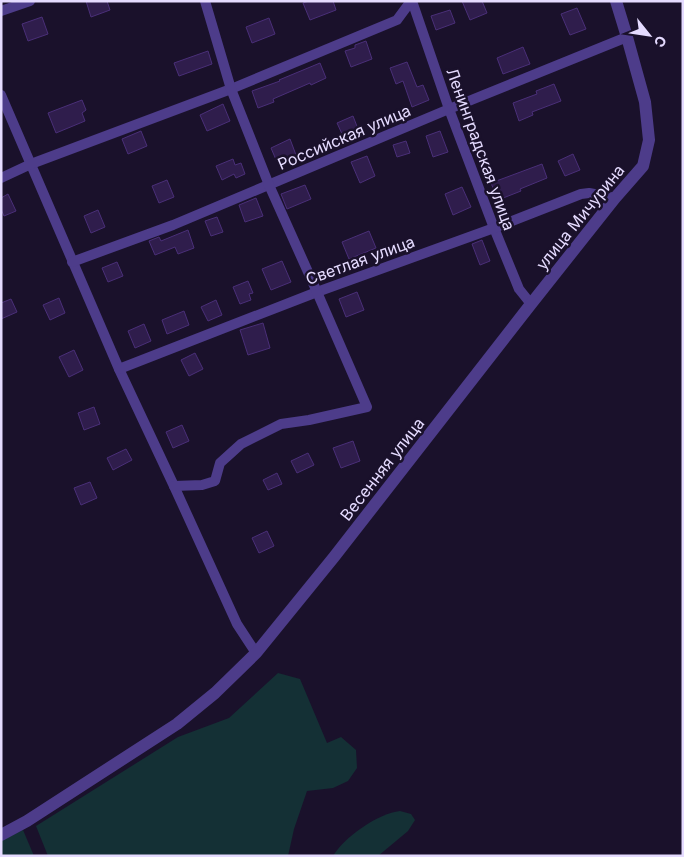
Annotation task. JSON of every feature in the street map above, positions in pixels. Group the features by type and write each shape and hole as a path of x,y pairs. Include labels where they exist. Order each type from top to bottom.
{"street":[{"path":"1,11 30,1"},
{"path":"174,486 202,485 215,481 220,463 241,444 281,424 310,420 367,407 269,185 231,89 205,1"},
{"path":"1,178 30,164 231,89 397,20 411,1"},
{"name":"Ленинградская улица","path":"411,1 494,228 519,288 531,304"},
{"name":"улица Мичурина","path":"531,304 615,198 643,166 649,140 645,102 616,1"},
{"name":"Российская улица","path":"72,262 173,225 627,36"},
{"path":"1,95 119,369 237,624 256,653"},
{"name":"Светлая улица","path":"119,369 317,292 494,228 581,194 589,193 615,198"},
{"name":"Весенняя улица","path":"1,835 34,816 177,724 216,692 256,653 334,557 531,304"}],"green space":[{"path":"278,673 300,679 327,743 341,737 356,750 357,768 348,781 333,788 307,791 294,829 288,856 48,856 36,826 178,737 229,718"},
{"path":"400,811 411,814 415,820 408,831 378,856 333,856 345,841 363,827 382,816"},
{"path":"23,830 34,856 1,856 1,841"}],"building":[{"path":"86,1 107,1 110,10 91,17"},
{"path":"309,1 333,1 336,10 310,20 303,3"},
{"path":"462,1 482,1 487,13 470,20"},
{"path":"577,8 586,29 570,35 561,14"},
{"path":"450,10 455,23 436,30 431,16"},
{"path":"42,17 48,34 28,41 22,24"},
{"path":"269,18 275,34 252,43 246,27"},
{"path":"366,41 372,59 351,67 345,51 355,48 355,45"},
{"path":"523,47 530,64 503,74 497,58"},
{"path":"208,51 212,64 179,76 174,63"},
{"path":"407,62 417,87 423,85 429,100 412,107 403,81 396,84 390,68"},
{"path":"320,63 326,78 273,99 274,102 258,108 252,91"},
{"path":"554,84 561,101 532,112 533,115 519,121 513,103 537,94 536,91"},
{"path":"82,100 86,110 82,113 85,121 56,133 48,113"},
{"path":"223,104 230,121 207,131 200,115"},
{"path":"353,116 358,129 343,136 337,123"},
{"path":"141,131 147,146 128,154 122,139"},
{"path":"440,131 448,152 433,157 426,136"},
{"path":"290,139 296,155 277,162 271,148"},
{"path":"406,141 410,153 397,157 393,145"},
{"path":"573,154 580,170 565,176 558,161"},
{"path":"367,156 375,176 360,183 351,162"},
{"path":"233,159 235,165 241,163 245,174 236,178 234,174 222,180 216,166"},
{"path":"542,164 547,178 498,200 491,183"},
{"path":"167,180 174,197 159,203 152,186"},
{"path":"305,185 311,199 287,209 281,194"},
{"path":"462,187 471,207 453,215 445,194"},
{"path":"8,194 16,211 4,216 1,209 1,198"},
{"path":"256,198 263,216 245,222 239,205"},
{"path":"98,210 105,227 91,233 84,216"},
{"path":"217,217 223,232 211,236 205,221"},
{"path":"188,230 194,248 178,254 175,247 155,255 149,241 159,237 161,241"},
{"path":"369,231 376,248 349,259 342,242"},
{"path":"482,240 490,261 480,265 472,244"},
{"path":"282,261 291,282 271,290 262,269"},
{"path":"117,262 123,276 108,282 102,268"},
{"path":"248,281 253,293 249,294 251,300 240,304 233,287"},
{"path":"357,292 364,310 346,317 339,299"},
{"path":"59,298 65,313 50,320 43,305"},
{"path":"11,299 17,312 1,319 1,303"},
{"path":"216,300 222,315 208,321 201,307"},
{"path":"184,311 189,325 167,334 162,320"},
{"path":"263,323 270,348 248,355 240,330"},
{"path":"144,324 151,341 135,348 128,331"},
{"path":"74,350 83,370 69,377 59,357"},
{"path":"195,353 203,369 189,376 181,360"},
{"path":"94,407 100,424 84,430 78,413"},
{"path":"182,425 189,441 173,448 166,432"},
{"path":"353,441 360,461 341,468 333,448"},
{"path":"126,449 132,460 113,470 107,458"},
{"path":"308,453 314,465 297,473 291,461"},
{"path":"277,473 282,484 268,490 263,480"},
{"path":"90,482 97,498 81,505 74,488"},
{"path":"267,531 274,546 259,553 252,538"}]}
